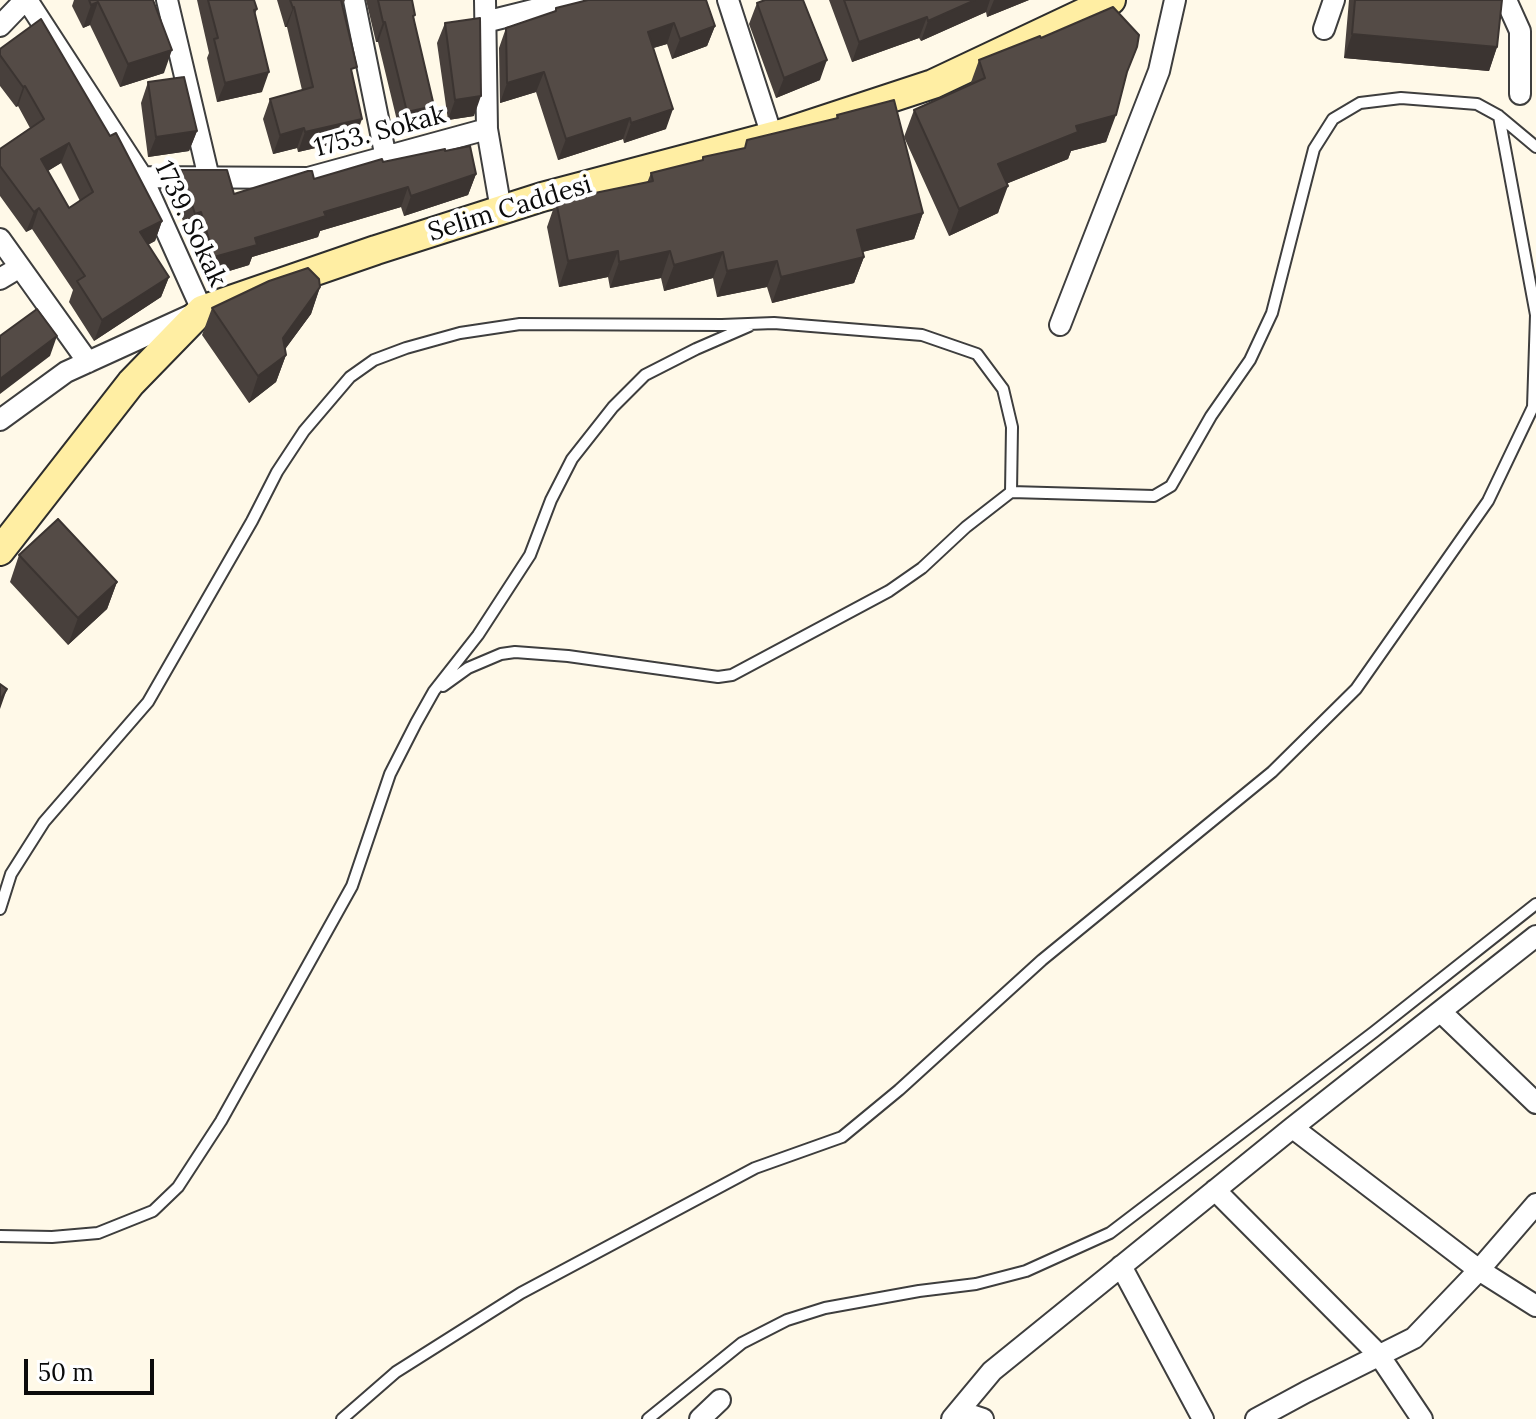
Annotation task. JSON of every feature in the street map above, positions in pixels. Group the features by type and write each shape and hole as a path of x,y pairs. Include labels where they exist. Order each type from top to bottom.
{"main road":[{"name":"Selim Caddesi","path":"0,551 131,383 202,310 542,197 772,136 933,84 1111,0"}],"street":[{"path":"0,26 26,0"},
{"name":"1739. Sokak","path":"26,0 142,177 202,310"},
{"path":"167,0 209,178"},
{"path":"354,0 386,158"},
{"path":"485,0 487,129 501,210"},
{"path":"485,22 573,0"},
{"path":"728,0 772,136"},
{"path":"1060,325 1159,71 1175,0"},
{"path":"1324,29 1334,0"},
{"path":"1506,0 1520,31 1520,94"},
{"name":"1753. Sokak","path":"142,177 308,178 487,129"},
{"path":"0,239 88,362"},
{"path":"0,279 20,267"},
{"path":"0,420 66,372 202,310"},
{"path":"956,1415 992,1371 1292,1128 1536,936"},
{"path":"1441,1012 1536,1103"},
{"path":"1293,1128 1479,1270 1536,1306"},
{"path":"1215,1190 1379,1355 1422,1419"},
{"path":"1256,1419 1414,1338 1536,1204"},
{"path":"1121,1266 1203,1419"},
{"path":"700,1419 720,1400"},
{"path":"956,1415 983,1419"}],"lane":[{"path":"434,691 468,668 501,654 515,652 568,656 718,677 732,675 889,591 922,568 966,527 1011,492 1154,496 1171,486 1211,416 1250,360 1272,313 1314,149 1333,119 1360,103 1401,98 1477,104 1499,116 1536,147"},
{"path":"342,1419 396,1372 521,1293 755,1168 842,1137 899,1090 1042,960 1272,772 1356,689 1488,501 1533,407 1536,315 1499,116"},
{"path":"0,909 11,874 44,822 148,702 245,534 277,472 304,431 350,377 374,360 460,333 520,324 774,323 922,335 977,354 1003,389 1012,427 1011,492"},
{"path":"0,1236 52,1237 98,1233 153,1211 178,1187 221,1121 352,886 390,774 416,723 434,691 478,635 530,555 551,500 572,459 613,407 645,375 753,324"},
{"path":"648,1419 742,1343 787,1320 825,1308 976,1284 1026,1271 1110,1233 1536,904"}],"building":[{"path":"89,0 153,0 172,50 128,64 98,2 91,5"},
{"path":"208,0 254,0 269,72 225,83"},
{"path":"290,0 341,0 357,67 351,69 362,119 280,135 270,99 313,87"},
{"path":"378,0 412,0 434,106 407,112"},
{"path":"588,0 706,0 715,26 680,39 674,23 648,32 673,109 631,123 630,118 566,139 544,72 507,83 506,28 556,11 556,8"},
{"path":"765,0 803,0 827,60 784,78 757,3"},
{"path":"844,0 975,0 928,21 927,17 859,42"},
{"path":"1355,0 1502,0 1497,47 1352,34"},
{"path":"1113,7 1139,35 1116,115 1076,126 1078,132 998,164 1008,186 959,209 914,110 985,78 979,60"},
{"path":"480,18 481,96 455,100 445,23"},
{"path":"41,19 110,136 116,133 162,221 140,232 169,277 102,320 77,281 85,276 39,208 34,212 0,166 0,149 44,119 25,86 0,55 0,49","holes":["69,143 93,192 69,208 41,159"]},
{"path":"184,77 197,131 156,137 148,82"},
{"path":"894,100 923,213 857,230 864,257 781,277 777,261 727,271 723,252 674,265 670,251 619,262 618,251 568,261 556,201 653,181 651,173 745,148 747,140 838,118 837,115"},
{"path":"470,146 476,174 411,196 408,187 324,212 326,216 255,238 257,245 214,257 201,212 195,214 181,170 227,170 234,194 308,171 312,171 314,179 382,159 383,162"},
{"path":"308,268 319,279 320,287 283,338 286,355 258,376 212,308 269,281"},
{"path":"37,309 57,336 0,379 0,336"},
{"path":"58,519 117,582 78,618 19,555"},
{"path":"0,684 7,689 0,700"}]}
